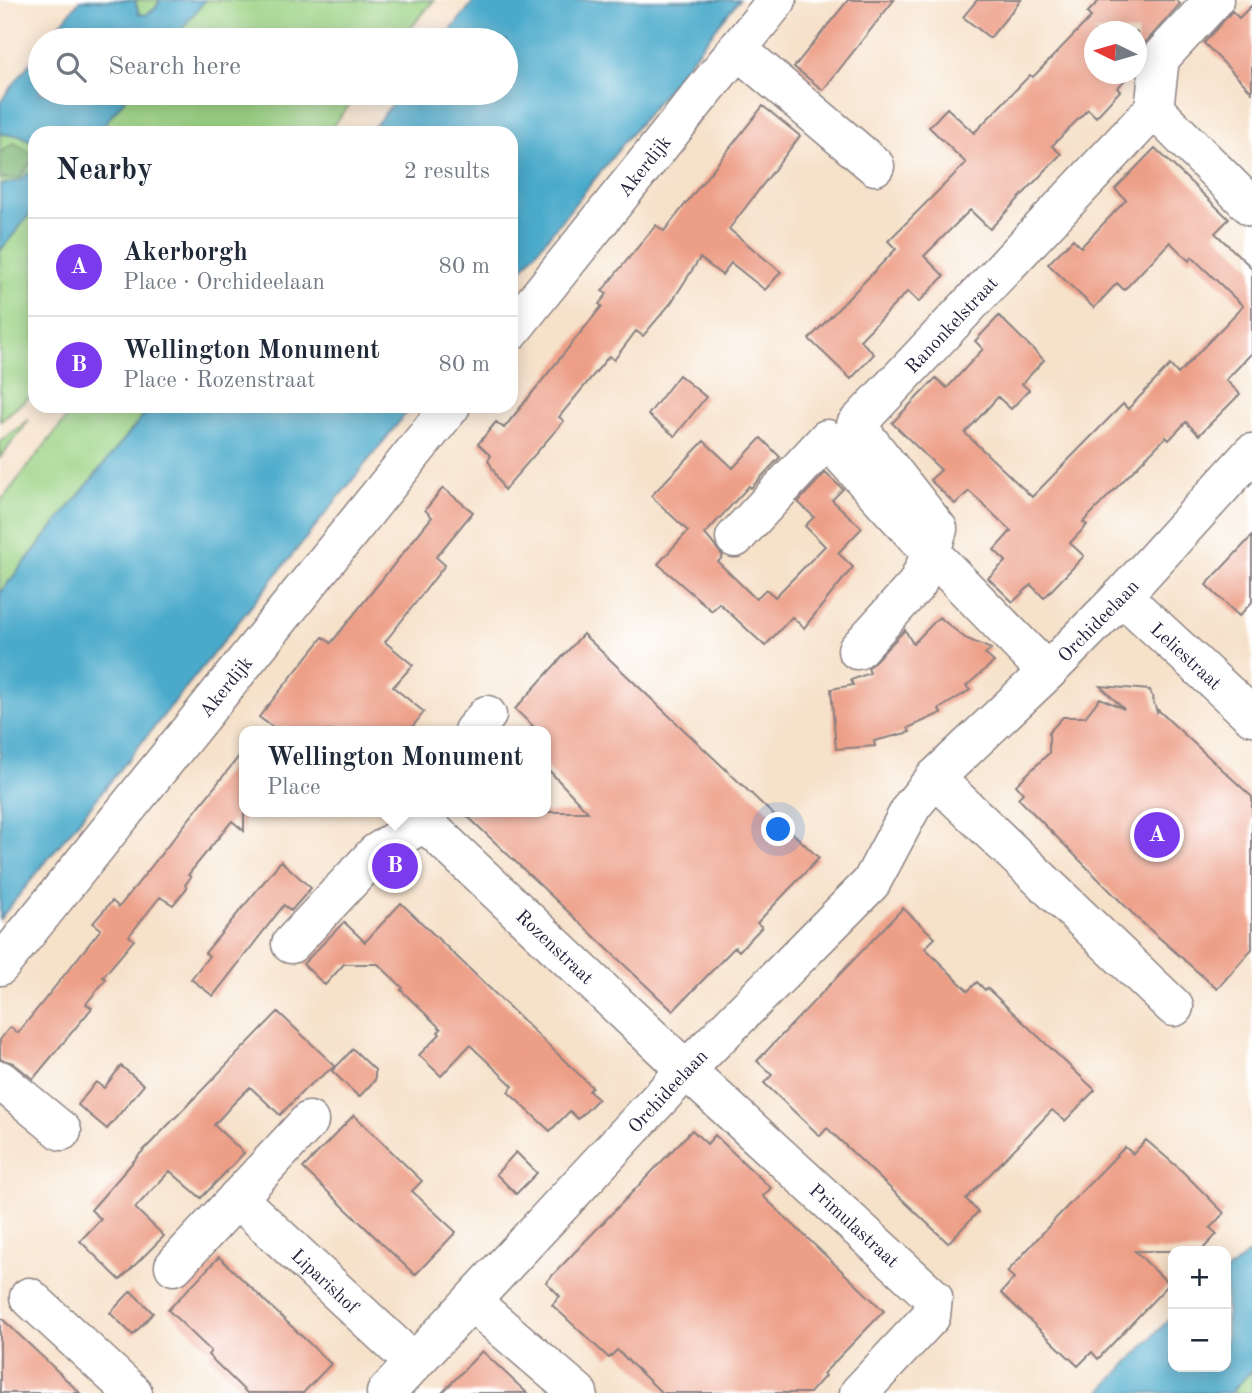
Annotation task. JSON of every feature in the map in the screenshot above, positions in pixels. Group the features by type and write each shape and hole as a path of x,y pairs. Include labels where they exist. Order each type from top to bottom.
{"street":[{"name":"Akerdijk","path":"518,322 777,0"},
{"path":"1213,0 1160,58 1154,110 1252,206"},
{"path":"737,49 875,166"},
{"name":"Ranonkelstraat","path":"857,650 916,584 931,553 938,529 856,425 1154,110"},
{"name":"Akerdijk","path":"0,966 445,413"},
{"path":"735,537 828,439 931,553 1047,672"},
{"name":"Orchideelaan","path":"386,1393 686,1070 871,883 912,806 935,778 1047,672 1122,596 1252,453"},
{"name":"Leliestraat","path":"1122,596 1252,716"},
{"path":"935,778 1174,1007"},
{"name":"Rozenstraat","path":"291,944 376,853 425,817 686,1070"},
{"name":"Primulastraat","path":"686,1070 933,1297 931,1317 859,1393"},
{"path":"0,1080 62,1131"},
{"path":"174,1266 309,1121"},
{"name":"Liparishof","path":"237,1198 414,1363"},
{"path":"29,1297 133,1393"},
{"path":"472,1301 578,1393"}],"green space":[{"path":"135,0 160,0 155,9 145,15 139,14"},
{"path":"205,0 434,0 411,28 182,28"},
{"path":"119,105 349,105 333,126 102,126"},
{"path":"0,134 20,135 28,140 28,190 0,224"},
{"path":"14,143 28,151 28,167 19,178 0,179 0,153"},
{"path":"28,217 28,398 0,421 0,251"},
{"path":"70,413 145,413 0,593 0,502"},
{"path":"29,420 0,458 0,442"},
{"path":"1252,1370 1252,1393 1230,1393"}],"water":[{"path":"80,0 135,0 139,14 145,15 155,9 160,0 205,0 183,28 58,28"},
{"path":"475,0 739,0 518,274 518,126 375,126 391,105 518,105 518,28 453,28"},
{"path":"28,66 28,105 120,105 103,126 28,126 28,140 20,135 0,134 0,102"},
{"path":"28,174 28,217 0,251 0,185 19,181"},
{"path":"145,413 406,413 0,919 0,593"},
{"path":"1252,1251 1252,1370 1230,1393 1099,1393 1168,1320 1168,1372 1231,1372 1231,1268"}],"building":[{"path":"848,0 894,0 823,90 794,67"},
{"path":"977,0 1021,0 990,38 963,17"},
{"path":"1100,0 1176,0 1180,4 1147,41 1147,21 1087,21 1091,17 1087,13"},
{"path":"1252,5 1252,92 1204,43 1232,11 1239,18"},
{"path":"1084,24 1084,84 1121,84 1117,88 1120,91 1096,117 1088,109 1052,146 1061,154 990,229 970,210 924,256 944,276 919,302 908,291 860,340 874,354 851,379 809,339 896,249 888,241 966,163 929,127 947,108 974,133 1030,75 1033,77"},
{"path":"763,106 800,136 729,229 781,272 765,290 731,263 722,275 700,258 671,303 643,336 636,331 614,360 609,356 559,417 564,421 504,490 488,460 491,456 478,444 496,422 504,428 518,413 602,306 599,304 607,294 602,291 656,225 664,231"},
{"path":"1155,148 1229,219 1215,233 1252,268 1252,353 1226,380 1240,394 1199,435 1186,422 1169,440 1166,437 1083,522 1087,525 1070,543 1084,556 1044,598 1031,585 1013,602 988,578 1006,561 994,550 1011,531 969,491 955,504 930,480 941,470 892,423 936,378 947,388 983,349 975,341 999,316 1044,360 1022,384 1029,390 1011,409 998,397 965,433 1032,497 1123,404 1128,409 1170,365 1178,374 1243,306 1192,257 1189,261 1170,242 1124,290 1117,283 1094,308 1048,264 1073,239 1081,247 1126,200 1115,189"},
{"path":"679,375 706,397 675,436 648,415"},
{"path":"761,438 780,457 705,534 723,556 718,562 756,599 766,589 775,597 825,546 805,526 814,517 798,502 825,473 843,489 832,500 862,528 838,553 853,567 804,628 792,617 765,646 719,603 712,611 658,564 688,531 651,496 704,441 733,468"},
{"path":"443,488 473,512 436,557 445,565 385,642 413,665 393,687 424,712 413,726 271,726 259,717 323,637 331,643 432,517 425,510"},
{"path":"1252,536 1252,602 1239,616 1206,585"},
{"path":"939,617 965,638 991,649 985,654 994,662 966,686 970,690 939,709 941,713 908,728 910,732 874,741 875,746 836,749 831,689 853,685 851,680 870,673 868,668 905,630 913,644"},
{"path":"583,634 819,858 757,923 762,927 739,951 735,947 673,1011 468,817 551,817 551,812 588,812 551,772 551,726 533,726 515,709"},
{"path":"1100,686 1150,690 1157,712 1158,710 1252,797 1252,949 1217,989 1137,918 1018,798 1023,793 1016,785 1049,753 1049,732 1063,717 1085,717 1100,698 1124,709"},
{"path":"239,756 239,817 244,817 244,831 232,821 188,875 191,877 185,885 187,888 173,905 160,897 129,936 134,940 103,977 106,979 86,1004 92,1008 33,1079 13,1063 0,1059 0,1040 10,1027 18,1033 101,929 93,923 112,901 119,907"},
{"path":"281,861 311,888 291,911 284,905 213,996 191,979 209,956 205,953"},
{"path":"401,903 592,1087 589,1091 598,1099 578,1119 570,1111 550,1131 508,1092 513,1086 470,1045 441,1076 419,1055 440,1034 438,1032 441,1029 378,964 344,964 325,985 303,964 344,922 365,942"},
{"path":"903,908 935,938 925,948 968,991 977,982 985,990 987,988 1095,1090 1065,1121 1052,1110 966,1199 978,1212 948,1243 827,1128 820,1136 764,1083 772,1075 757,1061"},
{"path":"278,1012 335,1066 306,1088 280,1115 250,1087 214,1125 244,1153 201,1198 170,1171 135,1208 164,1236 120,1280 80,1241 101,1219 91,1210 139,1155"},
{"path":"353,1049 375,1070 375,1080 359,1097 332,1071"},
{"path":"121,1066 144,1085 107,1129 78,1105 96,1082 104,1088"},
{"path":"354,1115 422,1181 412,1191 456,1232 415,1275 303,1168"},
{"path":"692,1130 707,1144 715,1135 771,1188 763,1196 884,1311 823,1374 825,1376 810,1393 662,1393 617,1350 609,1358 552,1305 560,1296 546,1282"},
{"path":"1146,1140 1224,1213 1210,1228 1217,1234 1206,1246 1168,1246 1168,1251 1135,1251 1168,1285 1098,1359 1092,1352 1078,1366 1001,1293 1014,1278 1007,1272 1058,1216 1125,1147 1133,1154"},
{"path":"516,1152 537,1173 516,1194 496,1174"},
{"path":"219,1257 331,1364 303,1393 247,1393 208,1355 211,1351 168,1310"},
{"path":"131,1291 153,1313 133,1335 110,1313"},
{"path":"0,1317 47,1361 80,1393 0,1393"},
{"path":"482,1351 527,1393 442,1393"}],"place":[{"name":"Akerborgh","path":"1157,835"},
{"name":"Wellington Monument","path":"395,866"}]}
